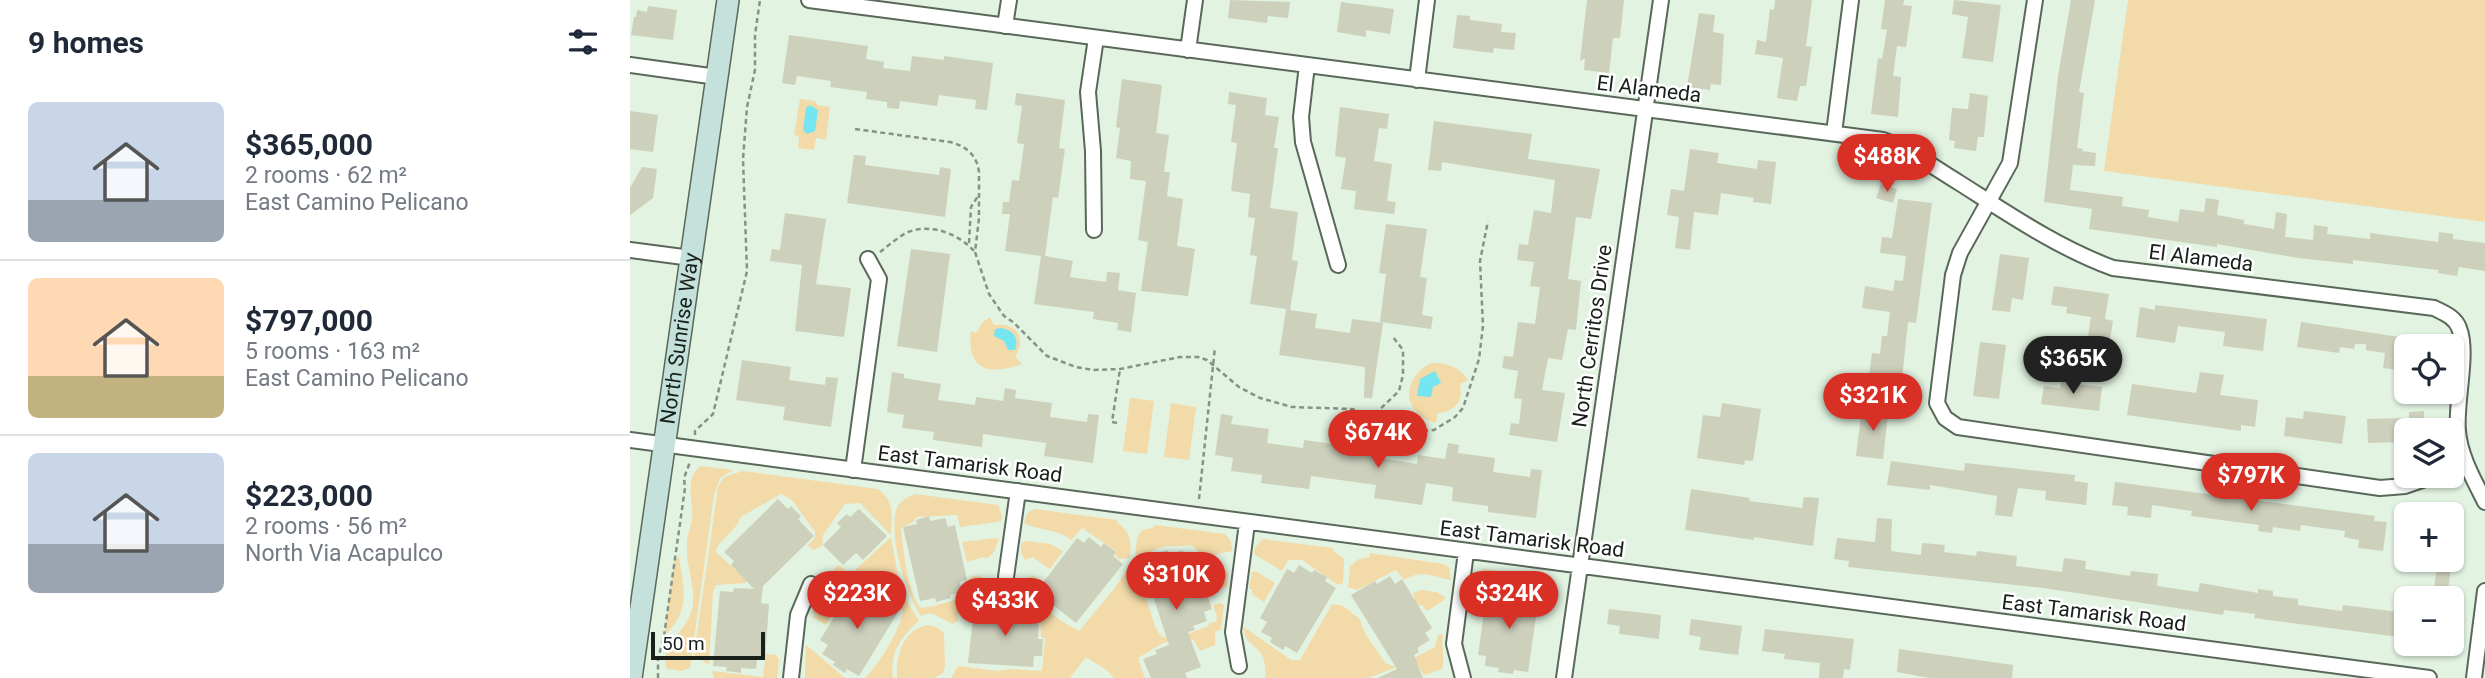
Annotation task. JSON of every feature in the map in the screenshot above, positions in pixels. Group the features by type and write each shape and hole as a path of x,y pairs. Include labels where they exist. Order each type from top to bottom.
{"main road":[{"name":"North Sunrise Way","path":"631,678 728,0"}],"street":[{"name":"El Alameda","path":"809,0 1883,140 1900,146 2087,258 2113,268 2434,309 2451,317 2459,328 2462,346 2458,432 2467,464"},
{"path":"1005,26 1009,0"},
{"path":"1188,50 1195,0"},
{"path":"1417,80 1427,0"},
{"name":"North Cerritos Drive","path":"1564,678 1661,0"},
{"path":"1834,133 1851,0"},
{"path":"2035,0 2010,163 1960,253 1953,275 1937,403 1945,418 1958,427 2381,488 2394,487"},
{"path":"1094,230 1093,151 1088,93 1096,38"},
{"path":"630,65 717,77"},
{"path":"1307,65 1301,117 1303,142 1338,265"},
{"path":"630,250 691,258"},
{"path":"853,470 879,279 868,260"},
{"name":"East Tamarisk Road","path":"630,440 2428,678"},
{"path":"2464,465 2467,464 2485,502"},
{"path":"1006,577 1018,491"},
{"path":"1239,666 1233,632 1247,523"},
{"path":"1463,678 1454,644 1466,552"},
{"path":"791,678 798,615 811,584"},
{"path":"2474,678 2485,591"}],"path":[{"path":"658,678 658,659 664,636 685,488 684,478 689,467 695,431 713,414 747,271 743,159 747,107 755,70 755,36 760,0"},
{"path":"855,129 961,145 969,151 979,165 979,218 975,252 989,295 996,307 1047,356 1093,370 1119,369 1191,357 1207,360 1239,387 1277,404 1292,407 1352,408 1420,432 1439,428 1455,418 1463,408 1482,349 1479,273 1488,221"},
{"path":"969,246 971,207 978,196"},
{"path":"868,260 907,233 919,229 943,231 975,252"},
{"path":"1374,415 1399,391 1404,375 1403,350 1393,337"},
{"path":"1199,499 1215,347"},
{"path":"1117,423 1112,422 1119,369"}],"shaded area":[{"path":"2128,0 2485,0 2485,222 2104,171"},
{"path":"800,99 830,107 826,140 816,138 814,150 798,148 799,136 794,135"},
{"path":"990,317 994,325 1008,326 1018,333 1020,343 1015,356 1022,364 990,369 977,362 970,344 971,331 976,333"},
{"path":"1431,363 1452,366 1468,380 1460,384 1461,396 1457,404 1438,413 1436,423 1416,412 1409,395 1414,377"},
{"path":"1130,398 1154,401 1147,454 1123,451"},
{"path":"1171,403 1196,407 1189,460 1164,457"},
{"path":"701,466 733,470 720,478 714,495 690,668 681,671 667,669 665,658 667,649 684,626 693,606 687,543 692,519 690,489 693,476"},
{"path":"743,471 878,489 890,504 891,535 860,503 845,504 823,535 822,546 813,550 808,545 815,538 815,532 792,500 781,494 741,517 716,552 746,583 716,585 713,591 709,665 694,655 718,487 724,477"},
{"path":"915,494 998,505 1002,516 1001,521 960,527 957,515 917,517 901,528 909,583 921,608 954,600 972,591 970,577 981,576 978,606 966,605 958,613 958,621 953,624 930,613 921,616 900,565 894,523 896,511 901,502"},
{"path":"1035,509 1117,520 1129,538 1130,558 1119,559 1115,555 1116,551 1082,528 1071,540 1060,533 1024,523 1027,513"},
{"path":"1155,525 1225,534 1231,541 1232,551 1201,557 1192,546 1171,546 1135,559 1137,538 1142,530"},
{"path":"891,537 903,590 919,620 898,646 893,660 893,678 865,678 888,647 903,611 888,594 859,583 852,583 845,593 834,584 833,570 839,565 848,573 854,571"},
{"path":"999,539 994,552 986,559 984,557 967,562 962,542"},
{"path":"1263,539 1333,548 1333,551 1344,559 1343,583 1338,585 1302,560 1288,560 1282,571 1254,554 1255,547"},
{"path":"1025,541 1050,544 1063,551 1050,569 1032,557 1025,560 1021,553 1021,544"},
{"path":"1370,553 1443,564 1449,567 1451,580 1422,574 1404,580 1396,570 1357,590 1348,587 1350,566 1359,559 1370,557"},
{"path":"679,557 684,590 682,608 673,626 664,636 674,561"},
{"path":"1129,567 1137,571 1156,629 1162,637 1175,639 1216,622 1213,605 1224,605 1221,629 1215,632 1215,645 1200,651 1193,639 1175,644 1165,642 1138,658 1145,678 1114,678 1086,657 1070,678 951,678 958,666 997,671 1042,671 1045,639 1041,637 1040,614 1027,611 1027,586 1030,577 1034,576 1040,580 1033,590 1046,609 1079,631"},
{"path":"1214,567 1228,572 1227,587 1197,592 1193,579"},
{"path":"1484,569 1515,573 1514,581 1510,584 1496,582 1482,585 1479,598 1470,597 1474,575"},
{"path":"1255,571 1275,583 1264,602 1249,589 1252,572"},
{"path":"1422,590 1436,592 1445,597 1444,600 1427,611 1422,605 1417,606 1413,593"},
{"path":"832,601 838,605 826,625 813,617 815,614 812,612"},
{"path":"1332,604 1343,606 1360,619 1367,637 1385,663 1397,667 1368,678 1265,678 1263,658 1248,640 1244,627 1291,660 1300,660"},
{"path":"928,625 944,633 943,673 934,678 897,678 902,645 912,632"},
{"path":"1443,634 1442,669 1424,675 1414,658 1435,647 1438,635"},
{"path":"806,645 845,678 805,678"},
{"path":"766,654 776,655 779,659 777,678 714,678 712,671 763,677"}],"water":[{"path":"810,105 818,110 815,131 807,134 803,130 806,108"},
{"path":"1001,328 1014,335 1017,342 1015,350 1008,350 1004,341 994,336 995,329"},
{"path":"1435,371 1441,383 1433,387 1431,397 1417,396 1420,379"}],"building":[{"path":"1230,0 1290,2 1288,18 1268,16 1267,23 1228,18"},
{"path":"1587,0 1624,0 1620,38 1613,38 1609,73 1584,70 1585,58 1580,61"},
{"path":"1775,0 1812,0 1806,46 1812,47 1806,86 1800,86 1797,101 1777,98 1783,58 1755,54 1757,40 1766,42 1770,9 1774,10"},
{"path":"1885,0 1904,0 1903,5 1912,6 1906,47 1897,46 1893,76 1901,77 1898,117 1871,114 1878,58 1882,59 1887,30 1881,29"},
{"path":"1954,0 2001,5 1993,62 1962,58 1968,17 1952,14"},
{"path":"2071,0 2095,0 2079,92 2084,93 2077,148 2096,153 2095,166 2073,165 2070,190 2123,197 2122,206 2149,210 2148,217 2178,222 2180,209 2204,212 2206,198 2219,200 2217,215 2244,220 2244,224 2274,229 2276,212 2287,214 2285,237 2313,240 2314,225 2328,227 2327,234 2370,239 2370,233 2438,242 2439,232 2453,234 2453,239 2485,243 2485,271 2459,267 2457,276 2438,273 2438,270 2353,260 2353,264 2298,258 2217,244 2217,247 2089,229 2092,209 2044,202 2058,76"},
{"path":"1341,2 1394,9 1390,34 1366,30 1366,37 1337,32"},
{"path":"648,6 677,10 673,40 631,35 637,10 647,12"},
{"path":"1699,13 1715,15 1713,32 1724,34 1721,85 1711,84 1710,90 1687,87"},
{"path":"1457,15 1470,16 1470,20 1502,24 1501,32 1516,33 1514,50 1494,48 1493,53 1453,48"},
{"path":"789,35 868,46 866,59 884,62 883,68 910,71 912,56 944,60 944,56 993,63 987,110 975,109 976,100 939,95 937,106 900,101 899,109 887,108 887,102 866,99 867,92 830,87 831,81 797,76 795,85 782,83"},
{"path":"1122,79 1162,85 1156,133 1169,135 1164,172 1170,172 1167,196 1183,199 1177,246 1195,249 1188,296 1141,291 1148,242 1138,240 1146,181 1130,179 1131,161 1116,158 1120,128 1116,127"},
{"path":"1229,92 1267,98 1265,115 1279,117 1270,208 1298,212 1292,260 1298,261 1290,310 1317,314 1315,328 1350,333 1352,319 1383,323 1372,398 1364,398 1365,367 1279,355 1286,309 1250,304 1257,256 1250,255 1255,218 1248,217 1250,194 1231,191 1237,143 1231,142 1236,105 1228,104"},
{"path":"1016,93 1065,100 1059,148 1065,149 1058,198 1053,197 1045,256 1073,261 1070,277 1106,282 1107,272 1120,273 1118,290 1136,293 1131,332 1117,330 1118,323 1093,319 1094,312 1034,304 1041,256 1005,251 1010,214 1002,214 1003,202 1009,202 1012,180 1019,181 1024,144 1017,143 1022,106 1015,105"},
{"path":"1970,93 1988,96 1984,137 1978,137 1976,151 1954,148 1955,141 1949,140 1952,108 1968,109"},
{"path":"1340,107 1389,114 1387,129 1379,128 1374,161 1392,164 1387,201 1396,202 1394,214 1354,209 1356,191 1341,189 1346,158 1335,156"},
{"path":"630,111 658,115 653,152 630,149"},
{"path":"1434,121 1532,134 1528,159 1600,169 1591,219 1576,217 1568,279 1581,281 1576,330 1568,329 1562,360 1548,358 1542,390 1565,393 1557,442 1509,435 1511,423 1519,424 1522,399 1514,398 1518,371 1502,368 1504,356 1513,357 1518,322 1535,324 1540,287 1530,286 1534,262 1517,260 1519,244 1528,245 1534,210 1551,213 1555,180 1442,162 1441,171 1428,170"},
{"path":"1690,149 1719,153 1717,163 1757,169 1758,160 1776,162 1771,204 1753,202 1754,198 1721,193 1718,215 1694,212 1690,250 1675,248 1679,217 1667,215 1671,189 1684,191"},
{"path":"854,155 866,156 865,165 939,175 940,167 951,169 945,217 847,203"},
{"path":"642,167 657,169 653,198 630,215 630,188"},
{"path":"1881,184 1897,189 1893,203 1876,198"},
{"path":"1898,199 1932,203 1916,323 1908,322 1900,398 1881,396 1883,377 1869,376 1872,353 1880,354 1882,336 1887,336 1890,312 1862,308 1865,286 1893,291 1895,280 1903,281 1906,256 1880,253 1882,237 1892,238"},
{"path":"785,213 826,219 816,284 851,288 844,337 795,331 802,265 770,261 772,249 780,250"},
{"path":"1386,224 1427,229 1420,277 1427,278 1422,315 1433,317 1431,329 1380,322 1386,274 1379,273"},
{"path":"911,249 950,254 937,352 897,346"},
{"path":"2000,254 2029,258 2023,300 2012,298 2010,312 1992,310"},
{"path":"2054,286 2109,294 2105,319 2113,321 2110,340 2088,337 2091,317 2066,313 2067,307 2051,305"},
{"path":"2155,305 2267,319 2263,351 2223,346 2225,332 2178,326 2175,343 2136,337 2140,307 2155,310"},
{"path":"2301,322 2394,336 2394,369 2383,368 2385,353 2366,350 2366,344 2355,344 2354,349 2340,347 2339,353 2297,347"},
{"path":"1980,342 2006,345 1999,399 1973,396"},
{"path":"742,360 791,367 789,380 825,385 826,377 838,378 831,427 783,420 785,407 736,400"},
{"path":"892,372 904,374 904,378 941,384 938,400 975,405 976,397 1003,401 1005,388 1016,390 1015,398 1052,403 1050,417 1087,422 1088,414 1099,415 1093,463 1044,456 1046,443 983,434 982,447 933,440 934,432 902,428 904,415 887,412"},
{"path":"2200,372 2224,375 2220,395 2258,400 2255,427 2241,425 2241,431 2127,415 2132,384 2196,393"},
{"path":"2061,382 2102,387 2099,411 2041,404 2044,386 2060,388"},
{"path":"1722,403 1761,409 1753,461 1745,460 1744,465 1697,458 1703,415 1720,417"},
{"path":"1871,404 1889,406 1883,459 1856,456 1861,416 1869,417"},
{"path":"2304,411 2346,416 2342,444 2284,436 2286,417 2303,419"},
{"path":"2424,411 2424,418 2409,418 2409,412"},
{"path":"1221,414 1233,416 1231,424 1269,429 1267,443 1303,448 1304,440 1333,444 1335,430 1346,431 1345,440 1382,445 1380,458 1417,464 1418,455 1445,459 1448,443 1459,445 1458,453 1495,458 1493,472 1530,477 1531,469 1542,470 1536,518 1488,512 1488,506 1452,501 1453,487 1426,483 1422,505 1374,498 1376,485 1311,476 1309,489 1261,483 1262,475 1231,471 1233,458 1215,455"},
{"path":"2394,418 2394,442 2368,443 2367,419"},
{"path":"1891,461 1964,471 1965,463 2075,475 2074,481 2088,483 2086,505 2045,500 2046,491 2018,488 2012,517 1995,515 1997,496 1930,485 1930,490 1887,485"},
{"path":"2115,482 2375,516 2374,521 2387,522 2383,551 2358,548 2359,540 2344,537 2345,531 2301,525 2300,531 2273,527 2272,533 2258,531 2259,525 2191,516 2192,511 2152,505 2151,518 2127,515 2128,507 2112,505"},
{"path":"1691,489 1802,508 1804,497 1819,498 1813,546 1685,530"},
{"path":"778,499 801,516 798,519 814,536 763,586 761,603 769,604 765,660 757,660 756,669 741,668 741,673 726,671 727,667 713,666 720,591 733,592 734,588 754,589 731,565 734,561 724,552"},
{"path":"859,509 887,536 863,560 856,553 843,565 823,545 841,527 837,523 847,514 850,517"},
{"path":"929,516 930,521 945,518 948,527 955,525 967,580 960,582 962,592 936,602 935,598 920,601 903,527 917,524 916,520"},
{"path":"1877,518 1892,519 1891,551 1921,555 1922,543 1945,545 1944,552 1976,556 1977,551 2017,556 2016,566 2062,572 2064,558 2086,561 2085,569 2130,576 2131,571 2158,574 2157,586 2198,592 2200,583 2258,593 2258,589 2273,591 2273,596 2298,599 2298,605 2342,611 2343,605 2394,611 2394,636 2254,618 2255,614 2224,610 2223,615 2043,588 1848,567 1849,561 1834,559 1837,538 1875,542"},
{"path":"1089,537 1101,547 1104,543 1116,552 1113,556 1123,564 1076,623 1042,596 1048,589 1042,584 1077,538 1084,543"},
{"path":"1168,550 1169,554 1183,550 1186,559 1195,556 1212,609 1204,612 1207,621 1193,626 1195,630 1188,632 1201,667 1185,673 1187,678 1151,678 1143,659 1157,654 1155,650 1169,645 1142,562 1156,558 1154,554"},
{"path":"1299,565 1312,573 1314,570 1327,577 1325,581 1336,588 1297,653 1285,646 1283,650 1270,642 1272,638 1261,632 1267,622 1260,618 1287,569 1294,573"},
{"path":"2436,572 2450,572 2449,586 2434,586"},
{"path":"1390,576 1395,584 1402,579 1432,628 1425,633 1430,640 1417,648 1419,652 1414,655 1423,678 1378,678 1397,669 1351,595"},
{"path":"1510,588 1526,590 1525,594 1539,596 1528,672 1514,670 1513,674 1498,672 1499,668 1485,666 1486,656 1478,655 1486,599 1494,600 1495,590 1510,592"},
{"path":"861,589 871,594 873,591 889,601 887,605 898,612 859,676 847,669 845,673 833,665 835,662 822,654 828,645 820,640 849,593 857,597"},
{"path":"974,609 1040,614 1038,639 1043,639 1042,656 1034,656 1033,667 968,663"},
{"path":"1609,609 1661,615 1659,639 1619,634 1620,626 1607,624"},
{"path":"1691,619 1742,626 1738,655 1699,650 1701,637 1689,635"},
{"path":"1765,629 1854,639 1850,670 1844,669 1843,678 1819,678 1820,663 1784,659 1785,654 1762,651"},
{"path":"1899,649 2013,665 2012,678 1929,678 1897,672"}]}
